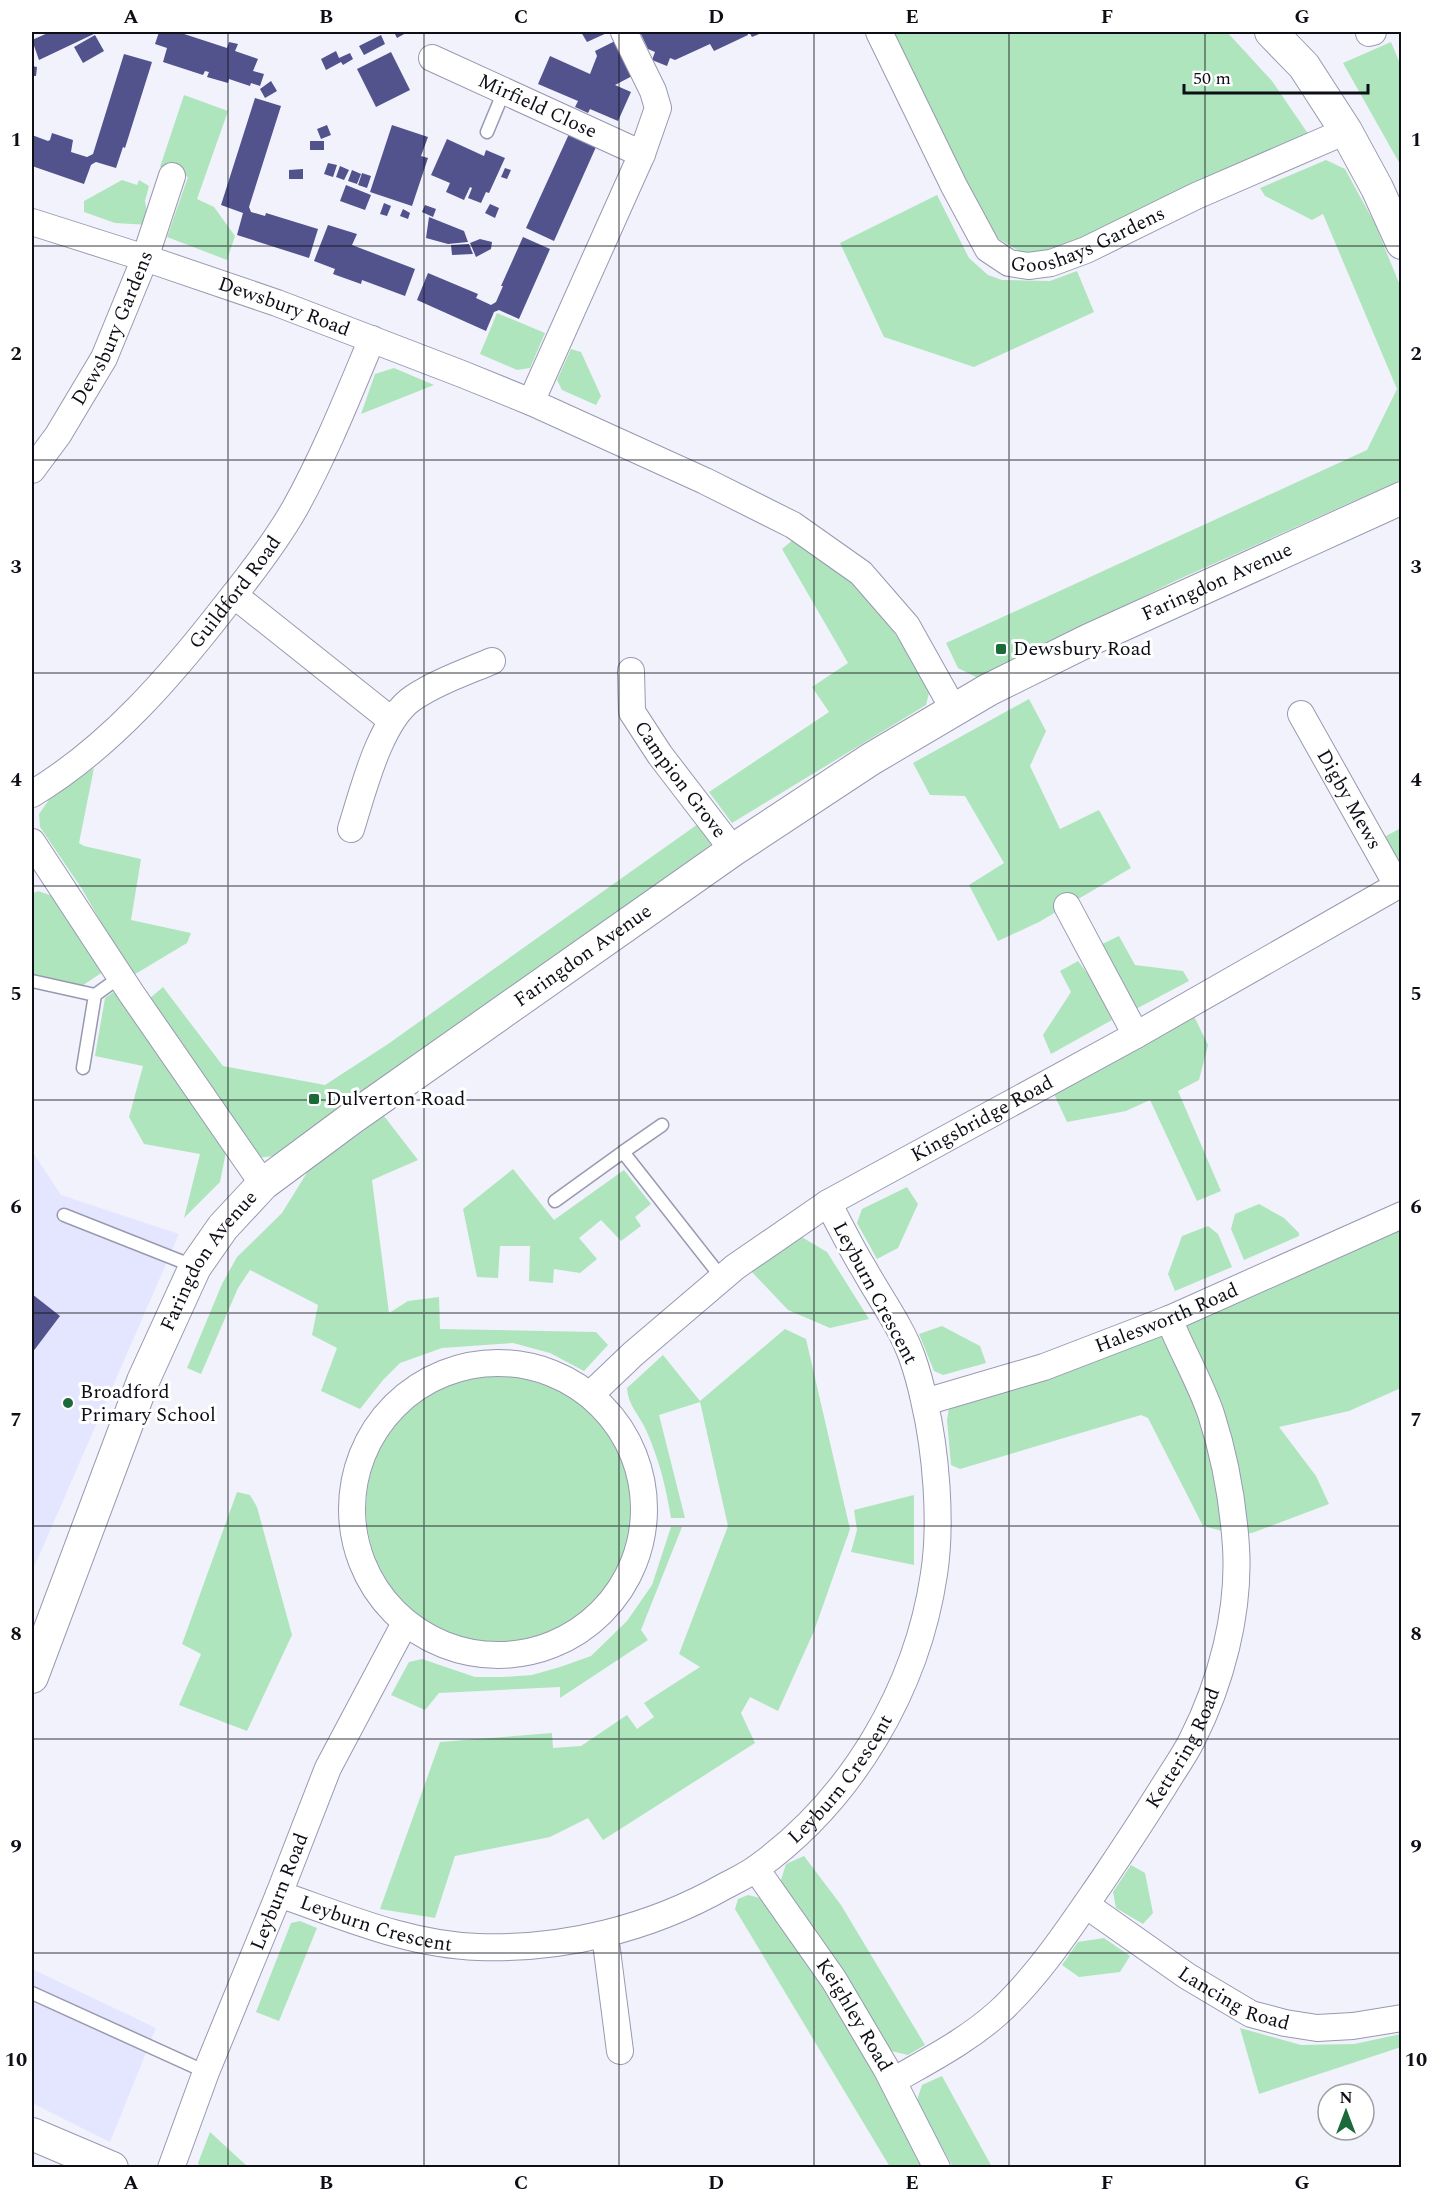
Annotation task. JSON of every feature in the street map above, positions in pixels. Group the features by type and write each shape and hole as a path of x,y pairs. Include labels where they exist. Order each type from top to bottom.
{"street":[{"path":"531,402 642,153 658,108 653,91 624,32"},
{"name":"Gooshays Gardens","path":"879,32 954,186 988,249 1009,263 1028,266 1051,263 1068,257 1196,196 1346,131"},
{"path":"1271,32 1304,66 1346,131 1377,188 1401,243"},
{"name":"Mirfield Close","path":"432,58 642,153"},
{"name":"Dewsbury Gardens","path":"32,470 58,435 104,358 145,258 172,176"},
{"name":"Dewsbury Road","path":"32,222 277,303 531,402 705,481 793,525 861,573 907,626 954,710"},
{"name":"Guildford Road","path":"32,794 100,745 125,722 167,677 269,550 319,464 372,339"},
{"name":"Faringdon Avenue","path":"32,1677 143,1381 195,1267 224,1227 263,1184 359,1113 733,850 871,759 988,690 1089,640 1401,498"},
{"path":"234,595 391,720"},
{"path":"351,829 369,773 391,720 412,699 492,661"},
{"name":"Campion Grove","path":"631,671 632,712 660,755 733,850"},
{"name":"Digby Mews","path":"1301,714 1399,884"},
{"path":"36,858 263,1184"},
{"name":"Kingsbridge Road","path":"590,1395 633,1354 722,1278 828,1203 1136,1035 1399,884"},
{"path":"1067,906 1136,1035"},
{"name":"Leyburn Crescent","path":"279,1894 398,1935 476,1947 523,1947 605,1935 675,1911 756,1869 791,1839 833,1796 859,1765 895,1704 916,1646 929,1604 938,1539 932,1450 925,1402 912,1356 828,1203"},
{"name":"Halesworth Road","path":"925,1402 1044,1367 1168,1319 1401,1215"},
{"name":"Kettering Road","path":"893,2081 957,2044 998,2013 1028,1983 1086,1905 1130,1839 1191,1742 1213,1692 1232,1616 1236,1579 1236,1548 1226,1468 1210,1412 1168,1319"},
{"path":"507,1362 553,1373 590,1395 623,1432 641,1474 645,1521 635,1564 612,1603 577,1633 560,1642 535,1651 501,1655 489,1656 445,1646 405,1623 374,1589 356,1547 351,1502 360,1457 383,1417 417,1386 460,1367 507,1362"},
{"name":"Leyburn Road","path":"171,2168 206,2072 328,1768 405,1623"},
{"name":"Keighley Road","path":"756,1869 834,1980 893,2081 937,2168"},
{"name":"Lancing Road","path":"1086,1905 1187,1976 1251,2014 1317,2028 1353,2026 1401,2018"},
{"path":"605,1935 620,2051"},
{"path":"32,2134 112,2168"}],"lane":[{"path":"487,132 504,91"},
{"path":"82,1068 95,995 120,977"},
{"path":"32,981 95,995"},
{"path":"555,1201 662,1125"},
{"path":"623,1152 722,1278"},
{"path":"64,1215 195,1267"},
{"path":"32,1993 206,2072"}],"shaded area":[{"name":"Broadford Primary School","path":"32,1151 61,1195 179,1234 32,1572"},
{"path":"32,1969 156,2028 110,2142 32,2103"}],"green space":[{"path":"889,32 1227,32 1272,81 1309,135 1060,249 1022,253 996,237 979,214"},
{"path":"1391,42 1401,66 1401,166 1343,63"},
{"path":"184,95 228,111 197,199 214,207 235,236 227,260 167,237 188,177 160,167"},
{"path":"1326,160 1345,169 1375,224 1401,288 1401,480 1175,581 978,678 958,668 946,643 1367,450 1397,389 1323,214 1312,220 1265,196 1260,188"},
{"path":"122,180 137,185 139,180 149,186 145,201 149,225 115,223 84,212 84,201"},
{"path":"937,195 969,258 988,275 1002,280 1050,281 1077,271 1094,312 974,367 884,337 840,243"},
{"path":"497,313 545,333 530,368 517,370 480,354"},
{"path":"571,349 581,352 601,396 596,405 562,390 557,380"},
{"path":"394,368 434,385 361,414 375,374"},
{"path":"794,539 832,563 865,595 899,640 930,689 926,705 732,823 709,792 829,712 812,687 848,663 782,549"},
{"path":"1029,699 1046,731 1030,766 1060,829 1099,810 1131,868 1039,922 998,941 969,885 1004,863 965,796 930,795 913,763"},
{"path":"94,768 79,843 141,859 131,920 191,933 187,943 132,976 82,889 40,827 39,814 51,797"},
{"path":"698,824 713,843 274,1156 257,1158 236,1144 246,1137 149,999 163,987 223,1066 325,1085 388,1044"},
{"path":"1401,828 1401,869 1382,838"},
{"path":"38,891 61,899 107,969 79,988 32,977 32,894"},
{"path":"1119,936 1135,965 1183,971 1189,981 1136,1009 1100,945"},
{"path":"1078,961 1094,982 1112,1020 1051,1054 1043,1035 1071,992 1060,971"},
{"path":"119,988 226,1152 220,1182 184,1218 200,1154 144,1144 129,1117 143,1066 95,1056 105,998"},
{"path":"1193,1014 1208,1045 1199,1080 1178,1091 1221,1191 1197,1201 1150,1100 1126,1111 1067,1122 1053,1092"},
{"path":"384,1116 418,1160 372,1180 389,1313 408,1301 439,1297 440,1329 596,1332 608,1345 584,1371 550,1353 513,1343 442,1348 400,1363 360,1409 321,1391 337,1348 312,1335 318,1305 250,1270 238,1288 201,1374 187,1368 222,1284 237,1257 282,1213 308,1171"},
{"path":"513,1169 554,1220 624,1170 651,1204 635,1217 641,1226 621,1241 601,1220 579,1238 597,1259 580,1273 554,1269 553,1283 529,1281 530,1246 500,1246 498,1278 477,1277 463,1209"},
{"path":"907,1187 918,1204 898,1248 877,1259 857,1223 862,1209"},
{"path":"1259,1204 1284,1218 1299,1233 1299,1236 1244,1260 1231,1229 1235,1214"},
{"path":"1401,1223 1401,1388 1349,1411 1279,1427 1316,1476 1329,1504 1252,1533 1234,1534 1203,1526 1148,1418 1141,1415 960,1469 951,1465 947,1420 949,1408"},
{"path":"1208,1226 1218,1234 1232,1267 1175,1291 1168,1274 1182,1236"},
{"path":"800,1236 827,1252 869,1319 830,1328 788,1310 751,1271"},
{"path":"942,1326 980,1346 986,1363 943,1375 934,1371 919,1334"},
{"path":"785,1329 806,1339 850,1529 814,1631 778,1711 750,1697 741,1713 755,1743 603,1840 588,1818 550,1837 455,1856 435,1918 380,1909 440,1742 552,1733 553,1748 581,1746 627,1715 637,1729 654,1717 644,1703 700,1667 679,1654 728,1526 700,1402 659,1415 685,1518 671,1518 655,1452 632,1405 627,1388 663,1355 700,1401"},
{"path":"499,1376 525,1379 550,1386 573,1399 593,1415 609,1435 622,1458 629,1483 632,1509 629,1535 622,1560 609,1583 593,1603 573,1619 550,1632 525,1639 499,1642 473,1639 448,1632 425,1619 405,1603 389,1583 376,1560 369,1535 366,1509 369,1483 376,1458 389,1435 405,1415 425,1399 448,1386 473,1379"},
{"path":"237,1492 250,1495 257,1507 292,1635 247,1731 179,1705 201,1654 182,1644"},
{"path":"914,1495 914,1565 851,1552 857,1530 854,1510"},
{"path":"671,1527 682,1527 641,1630 648,1640 560,1698 560,1687 439,1693 425,1710 391,1695 409,1662 422,1659 475,1677 503,1677 532,1675 591,1656 627,1621 652,1585"},
{"path":"804,1856 841,1905 925,2045 908,2055 891,2051 780,1883 786,1864"},
{"path":"1131,1865 1145,1873 1153,1913 1143,1924 1116,1908 1113,1892"},
{"path":"748,1895 764,1899 823,1981 929,2167 890,2167 735,1909 738,1899"},
{"path":"300,1921 317,1928 279,2021 256,2012 291,1923"},
{"path":"1104,1938 1130,1956 1120,1972 1079,1977 1062,1965 1078,1942"},
{"path":"1240,2028 1301,2045 1354,2044 1401,2034 1401,2047 1259,2094"},
{"path":"942,2076 992,2167 953,2167 916,2103 922,2085"},
{"path":"210,2132 248,2167 200,2167 198,2163"}],"building":[{"path":"50,32 98,32 39,60 32,40"},
{"path":"159,32 178,32 227,48 229,42 238,44 235,51 258,59 253,71 264,74 260,86 251,83 250,86 229,79 228,83 207,77 209,72 205,71 203,75 163,62 167,48 155,44"},
{"path":"394,32 405,32 406,33 397,38"},
{"path":"581,32 609,32 587,42"},
{"path":"640,32 747,32 748,35 714,51 710,44 675,60 670,58 667,66 652,60 655,52 648,49"},
{"path":"749,32 764,32 752,37"},
{"path":"95,35 104,51 83,63 74,47"},
{"path":"381,35 385,44 364,55 359,46"},
{"path":"619,39 636,74 615,85 631,92 618,121 590,109 588,113 575,107 578,101 538,84 550,56 590,74 597,56 595,51"},
{"path":"336,51 339,58 350,53 353,59 326,70 321,59"},
{"path":"391,52 410,90 376,107 357,69"},
{"path":"124,54 152,62 125,148 123,147 116,168 94,163 91,165 84,184 32,166 32,135 48,141 52,133 73,140 71,152 87,157 93,154"},
{"path":"32,66 37,67 36,76 32,76"},
{"path":"271,81 277,91 265,98 260,89"},
{"path":"255,98 281,106 249,207 251,212 265,216 266,213 318,229 309,258 237,235 243,213 221,205"},
{"path":"327,125 331,135 321,139 317,129"},
{"path":"392,125 428,137 421,156 428,158 412,206 370,192"},
{"path":"569,134 596,147 554,241 526,228"},
{"path":"447,139 484,156 486,150 505,158 489,193 486,192 481,203 468,198 472,188 470,187 464,200 446,192 450,183 431,175"},
{"path":"310,141 324,141 324,150 310,150"},
{"path":"328,163 337,165 333,177 324,174"},
{"path":"340,166 349,170 344,180 336,177"},
{"path":"505,168 511,170 507,179 501,177"},
{"path":"303,169 303,179 289,179 289,170"},
{"path":"352,170 361,174 357,184 348,181"},
{"path":"362,173 371,176 367,188 358,185"},
{"path":"346,185 371,195 365,210 340,201"},
{"path":"384,203 391,206 387,216 380,214"},
{"path":"490,204 499,208 495,218 485,213"},
{"path":"425,205 436,209 433,217 422,212"},
{"path":"403,209 410,213 408,219 400,216"},
{"path":"429,217 464,231 468,242 448,244 426,238"},
{"path":"328,225 357,234 352,245 415,269 405,296 362,280 361,284 333,274 335,269 314,261"},
{"path":"523,237 550,249 519,319 499,310 494,312 486,331 417,300 428,273 478,294 476,298 491,305 496,302"},
{"path":"480,239 492,242 491,249 476,257 470,243"},
{"path":"469,244 473,254 452,255 451,245"},
{"path":"32,1294 60,1316 32,1353"}],"place":[{"name":"Dewsbury Road","path":"1001,649"},
{"name":"Dulverton Road","path":"314,1099"},
{"name":"Broadford Primary School","path":"68,1403"}]}
